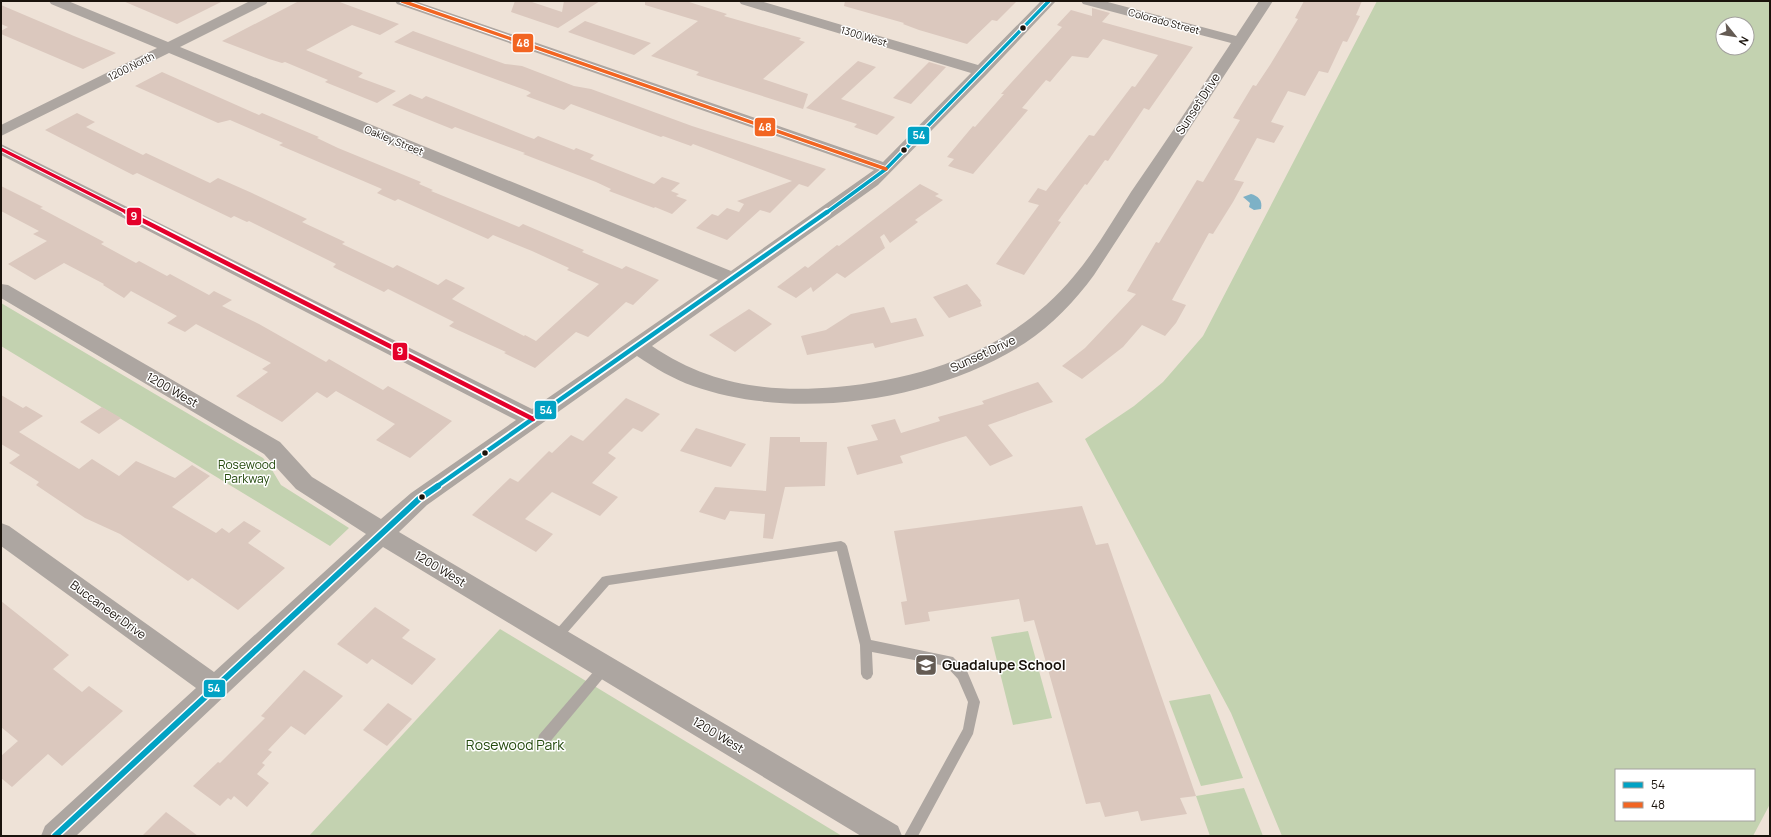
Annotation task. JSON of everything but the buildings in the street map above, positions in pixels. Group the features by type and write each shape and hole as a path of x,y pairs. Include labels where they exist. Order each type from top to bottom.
{"street":[{"name":"Oakley Street","path":"56,1 733,279"},
{"name":"1200 North","path":"1,131 261,1"},
{"path":"402,1 886,169"},
{"name":"1300 West","path":"746,1 982,71"},
{"path":"55,836 419,499 733,279 886,169 1049,1"},
{"name":"Colorado Street","path":"1088,1 1240,41"},
{"name":"Sunset Drive","path":"638,346 672,368 701,382 736,391 781,397 834,395 904,384 936,375 991,352 1018,338 1038,323 1074,290 1088,271 1266,1"},
{"path":"1,149 533,419"},
{"name":"1200 West","path":"1,290 272,448 281,456 304,483 365,520 397,544 888,836"},
{"name":"Buccaneer Drive","path":"1,533 215,687"}],"lane":[{"path":"555,638 606,580 841,546 866,645 868,674"},
{"path":"866,645 949,661 963,675 974,702 969,730 911,836"},
{"path":"544,740 605,668"}],"green space":[{"path":"1377,1 1770,1 1770,804 1753,836 1282,836 1231,713 1085,439 1134,406 1163,382 1203,336"},
{"name":"Rosewood Parkway","path":"1,303 263,458 281,485 349,528 330,546 1,346"},
{"name":"Rosewood Park","path":"500,629 842,836 309,836"},
{"path":"1028,631 1052,718 1013,725 991,637"},
{"path":"1210,694 1243,778 1201,786 1169,701"},
{"path":"1244,788 1263,836 1210,836 1196,796"}],"water":[{"path":"1251,194 1259,199 1261,209 1254,210 1249,207 1250,203 1243,197"}],"transit line":[{"name":"48","path":"402,1 886,169"},
{"name":"54","path":"55,836 419,499 872,181 886,169 1049,1"},
{"name":"9","path":"1,149 533,419"}],"place":[{"name":"Guadalupe School","path":"926,665"}]}
